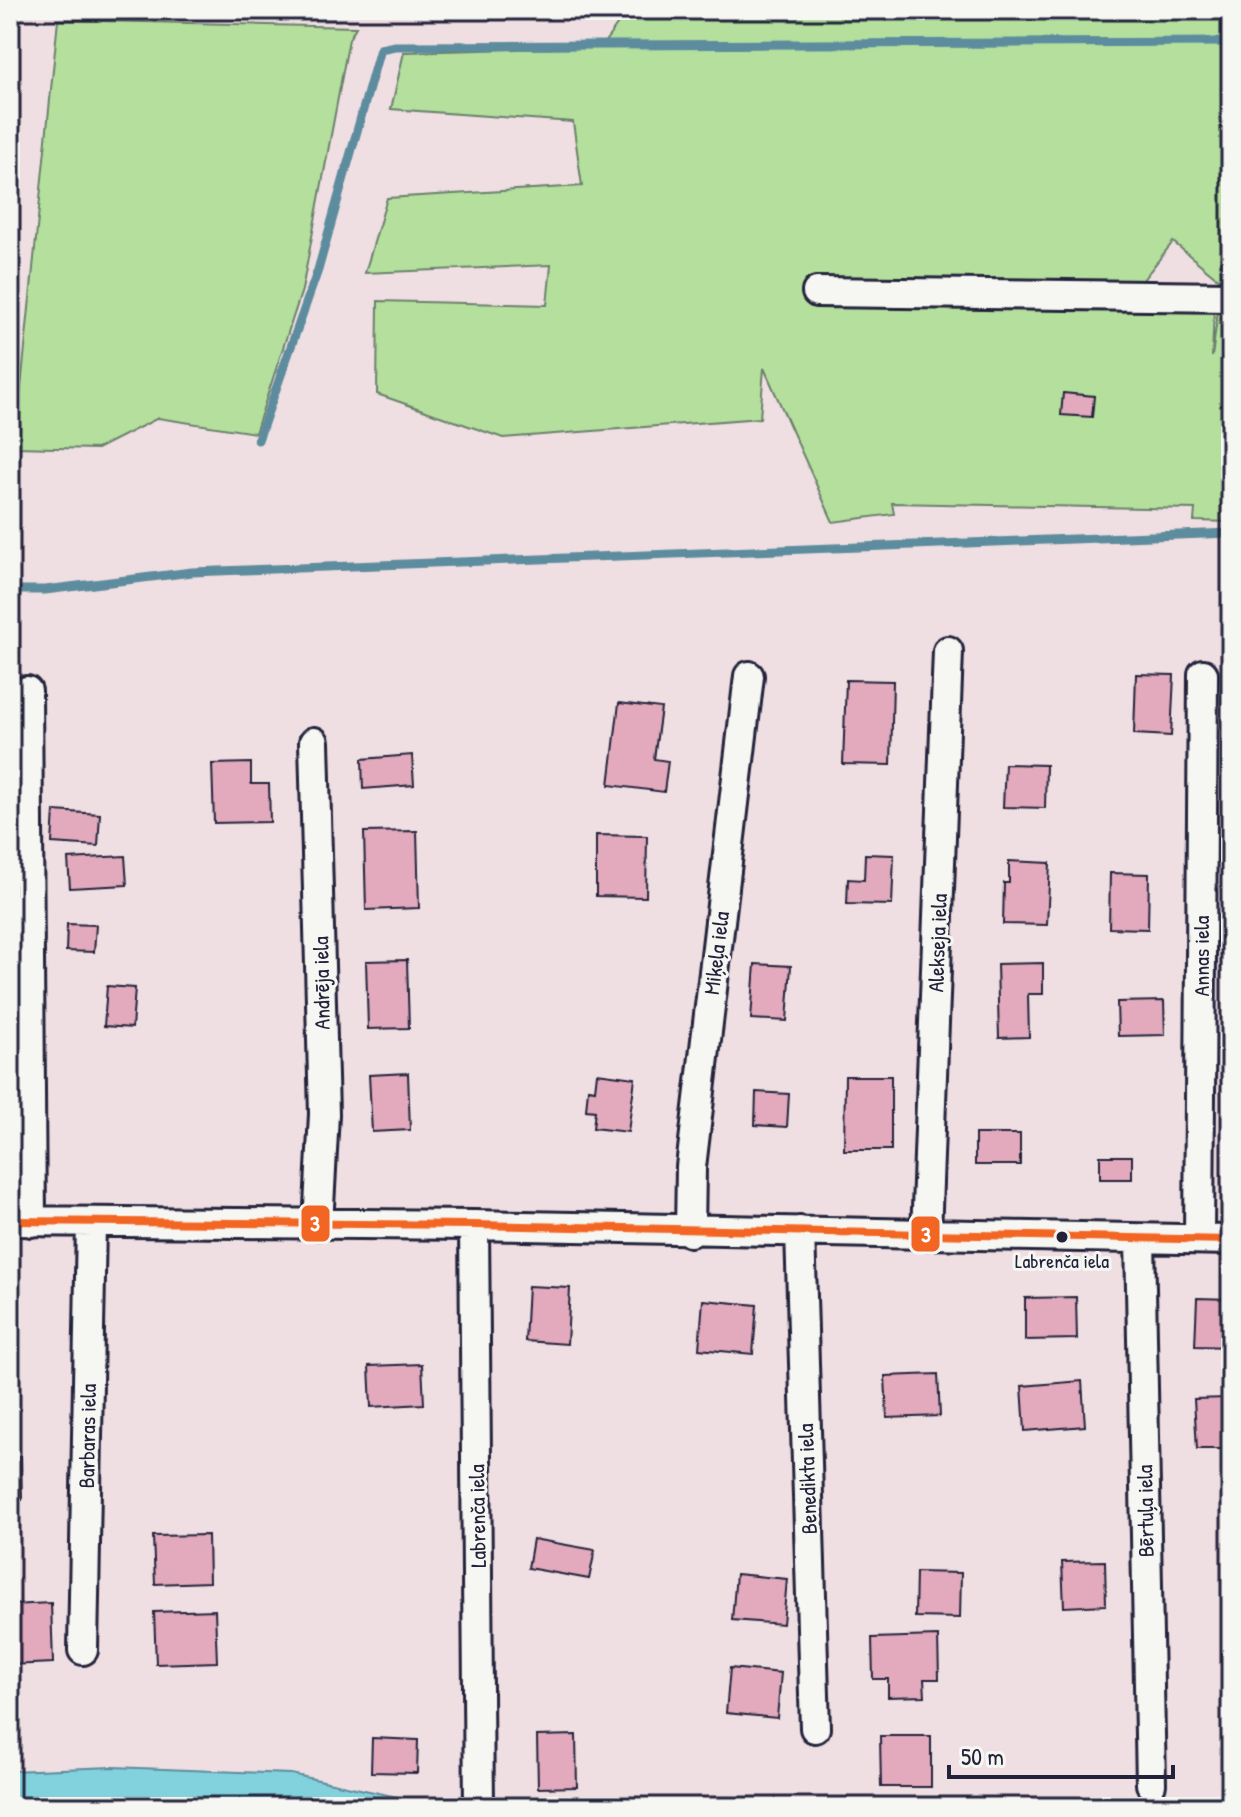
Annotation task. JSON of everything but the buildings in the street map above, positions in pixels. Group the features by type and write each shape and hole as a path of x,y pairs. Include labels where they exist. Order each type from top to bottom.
{"street":[{"path":"817,292 1231,297"},
{"name":"Alekseja iela","path":"926,1235 948,651"},
{"name":"Annas iela","path":"1199,1239 1203,674"},
{"name":"Miķeļa iela","path":"690,1232 691,1167 749,676"},
{"path":"27,691 21,1221 474,1225 690,1232 800,1231 1231,1240"},
{"name":"Andrēja iela","path":"314,742 324,1114 318,1225"},
{"name":"Barbaras iela","path":"83,1650 91,1223"},
{"name":"Labrenča iela","path":"474,1225 479,1807"},
{"name":"Benedikta iela","path":"800,1231 815,1728"},
{"name":"Bērtuļa iela","path":"1140,1239 1151,1784"}],"green space":[{"path":"628,10 1231,10 1231,282 1222,282 1173,242 1142,281 1102,305 1214,308 1212,357 1218,310 1231,310 1231,522 1194,521 1195,509 892,503 894,514 833,522 764,368 760,418 503,438 377,394 378,301 547,305 551,265 365,273 387,198 582,186 573,122 391,109 404,52 601,47"},
{"path":"58,20 356,27 349,39 302,290 255,433 158,418 97,449 15,447"}],"water":[{"path":"113,1767 291,1774 443,1807 10,1806 10,1771"}],"waterway":[{"path":"258,440 318,270 380,49 395,46 1231,42"},
{"path":"10,590 45,590 192,572 1231,533"}],"transit line":[{"name":"3","path":"10,1221 474,1225 1231,1240"}],"place":[{"name":"Labrenča iela","path":"1062,1237"}]}
